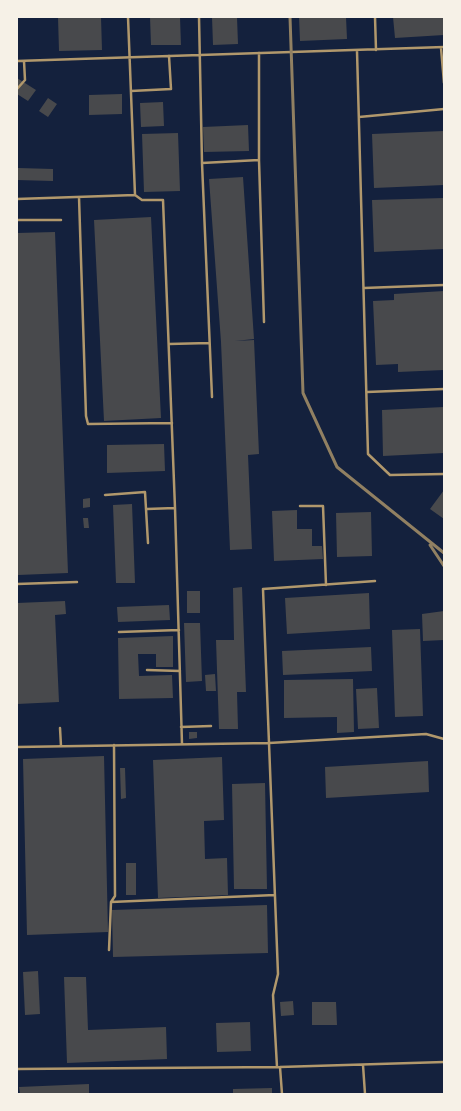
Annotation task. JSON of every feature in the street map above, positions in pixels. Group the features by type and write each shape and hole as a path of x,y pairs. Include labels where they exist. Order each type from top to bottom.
{"lane":[{"path":"128,17 135,195"},
{"path":"199,17 202,163 212,397"},
{"path":"375,17 376,50"},
{"path":"17,61 443,47 444,83"},
{"path":"357,51 368,454 390,475 444,474"},
{"path":"259,53 259,160 264,322"},
{"path":"131,91 171,88 169,56"},
{"path":"17,89 25,80 24,61"},
{"path":"359,117 444,109"},
{"path":"202,163 259,160"},
{"path":"17,199 135,195 142,200 163,200 175,508 182,744"},
{"path":"79,197 86,416 88,424 172,423"},
{"path":"17,220 60,220"},
{"path":"364,288 444,285"},
{"path":"169,344 209,343"},
{"path":"366,392 444,389"},
{"path":"105,495 145,492 148,543"},
{"path":"300,506 323,506 326,585"},
{"path":"147,509 175,508"},
{"path":"282,1094 273,995 278,974 263,589 375,581"},
{"path":"17,584 76,582"},
{"path":"119,632 179,630"},
{"path":"147,670 180,671"},
{"path":"181,727 211,726"},
{"path":"60,728 61,746"},
{"path":"17,747 269,743 426,734 444,739"},
{"path":"109,950 111,902 115,896 114,745"},
{"path":"111,902 275,895"},
{"path":"17,1069 279,1067 444,1062"},
{"path":"363,1065 365,1094"}],"building":[{"path":"58,17 101,17 102,50 59,51"},
{"path":"150,17 180,17 181,45 151,45"},
{"path":"212,17 237,17 238,44 213,45"},
{"path":"299,17 346,17 347,39 300,41"},
{"path":"393,17 444,17 444,35 395,38"},
{"path":"17,78 36,90 28,101 17,94"},
{"path":"122,94 122,114 89,115 89,95"},
{"path":"48,98 57,104 48,117 39,111"},
{"path":"163,102 164,126 141,127 140,103"},
{"path":"248,125 249,151 204,152 203,127"},
{"path":"444,131 444,185 374,188 372,134"},
{"path":"178,133 180,191 144,192 142,134"},
{"path":"18,168 53,169 53,181 17,180"},
{"path":"243,177 254,339 235,341 254,340 259,454 248,455 252,549 230,550 221,342 209,179"},
{"path":"444,198 444,249 374,252 372,200"},
{"path":"151,217 161,418 104,421 94,220"},
{"path":"55,232 68,573 18,575 17,233"},
{"path":"444,291 444,370 398,372 398,364 376,365 373,301 394,300 394,294"},
{"path":"444,407 444,453 383,456 382,410"},
{"path":"164,444 165,471 107,473 107,445"},
{"path":"444,490 444,519 430,509"},
{"path":"90,498 90,507 83,508 83,499"},
{"path":"132,504 135,583 116,583 113,505"},
{"path":"297,510 297,529 312,529 312,546 322,546 323,559 274,561 272,511"},
{"path":"371,512 372,556 337,557 336,513"},
{"path":"83,518 88,518 89,528 84,528"},
{"path":"242,587 246,692 237,692 238,729 219,729 216,640 234,640 233,588"},
{"path":"187,591 200,591 200,613 187,613"},
{"path":"369,593 370,629 287,634 285,598"},
{"path":"65,601 66,614 55,615 59,702 17,704 17,603"},
{"path":"169,605 170,620 118,622 117,607"},
{"path":"444,611 444,640 423,641 422,614"},
{"path":"184,623 200,623 202,681 186,682"},
{"path":"420,629 423,716 395,717 392,630"},
{"path":"173,636 173,667 156,667 156,654 138,654 139,676 172,675 173,698 119,699 118,638"},
{"path":"371,647 372,671 283,675 282,651"},
{"path":"215,674 216,691 206,691 205,675"},
{"path":"353,679 354,732 337,733 337,717 284,718 284,680"},
{"path":"377,688 379,728 358,729 356,689"},
{"path":"189,732 197,732 197,738 189,739"},
{"path":"104,756 108,932 27,935 23,759"},
{"path":"222,757 224,820 204,821 205,859 227,858 228,895 158,898 153,760"},
{"path":"428,761 429,792 326,798 325,767"},
{"path":"120,768 125,768 126,798 121,799"},
{"path":"265,783 267,889 234,889 232,784"},
{"path":"126,863 136,863 136,895 126,895"},
{"path":"267,905 268,953 113,957 112,910"},
{"path":"38,971 40,1014 25,1015 23,972"},
{"path":"64,977 86,977 88,1030 166,1027 167,1059 67,1063"},
{"path":"293,1001 294,1015 281,1016 280,1002"},
{"path":"312,1002 336,1002 337,1025 312,1025"},
{"path":"250,1022 251,1051 217,1052 216,1023"},
{"path":"89,1084 89,1094 20,1094 19,1087"},
{"path":"272,1088 272,1094 233,1094 233,1089"}],"railway":[{"path":"290,17 303,393 337,467 444,553"},
{"path":"430,545 444,566"}]}
